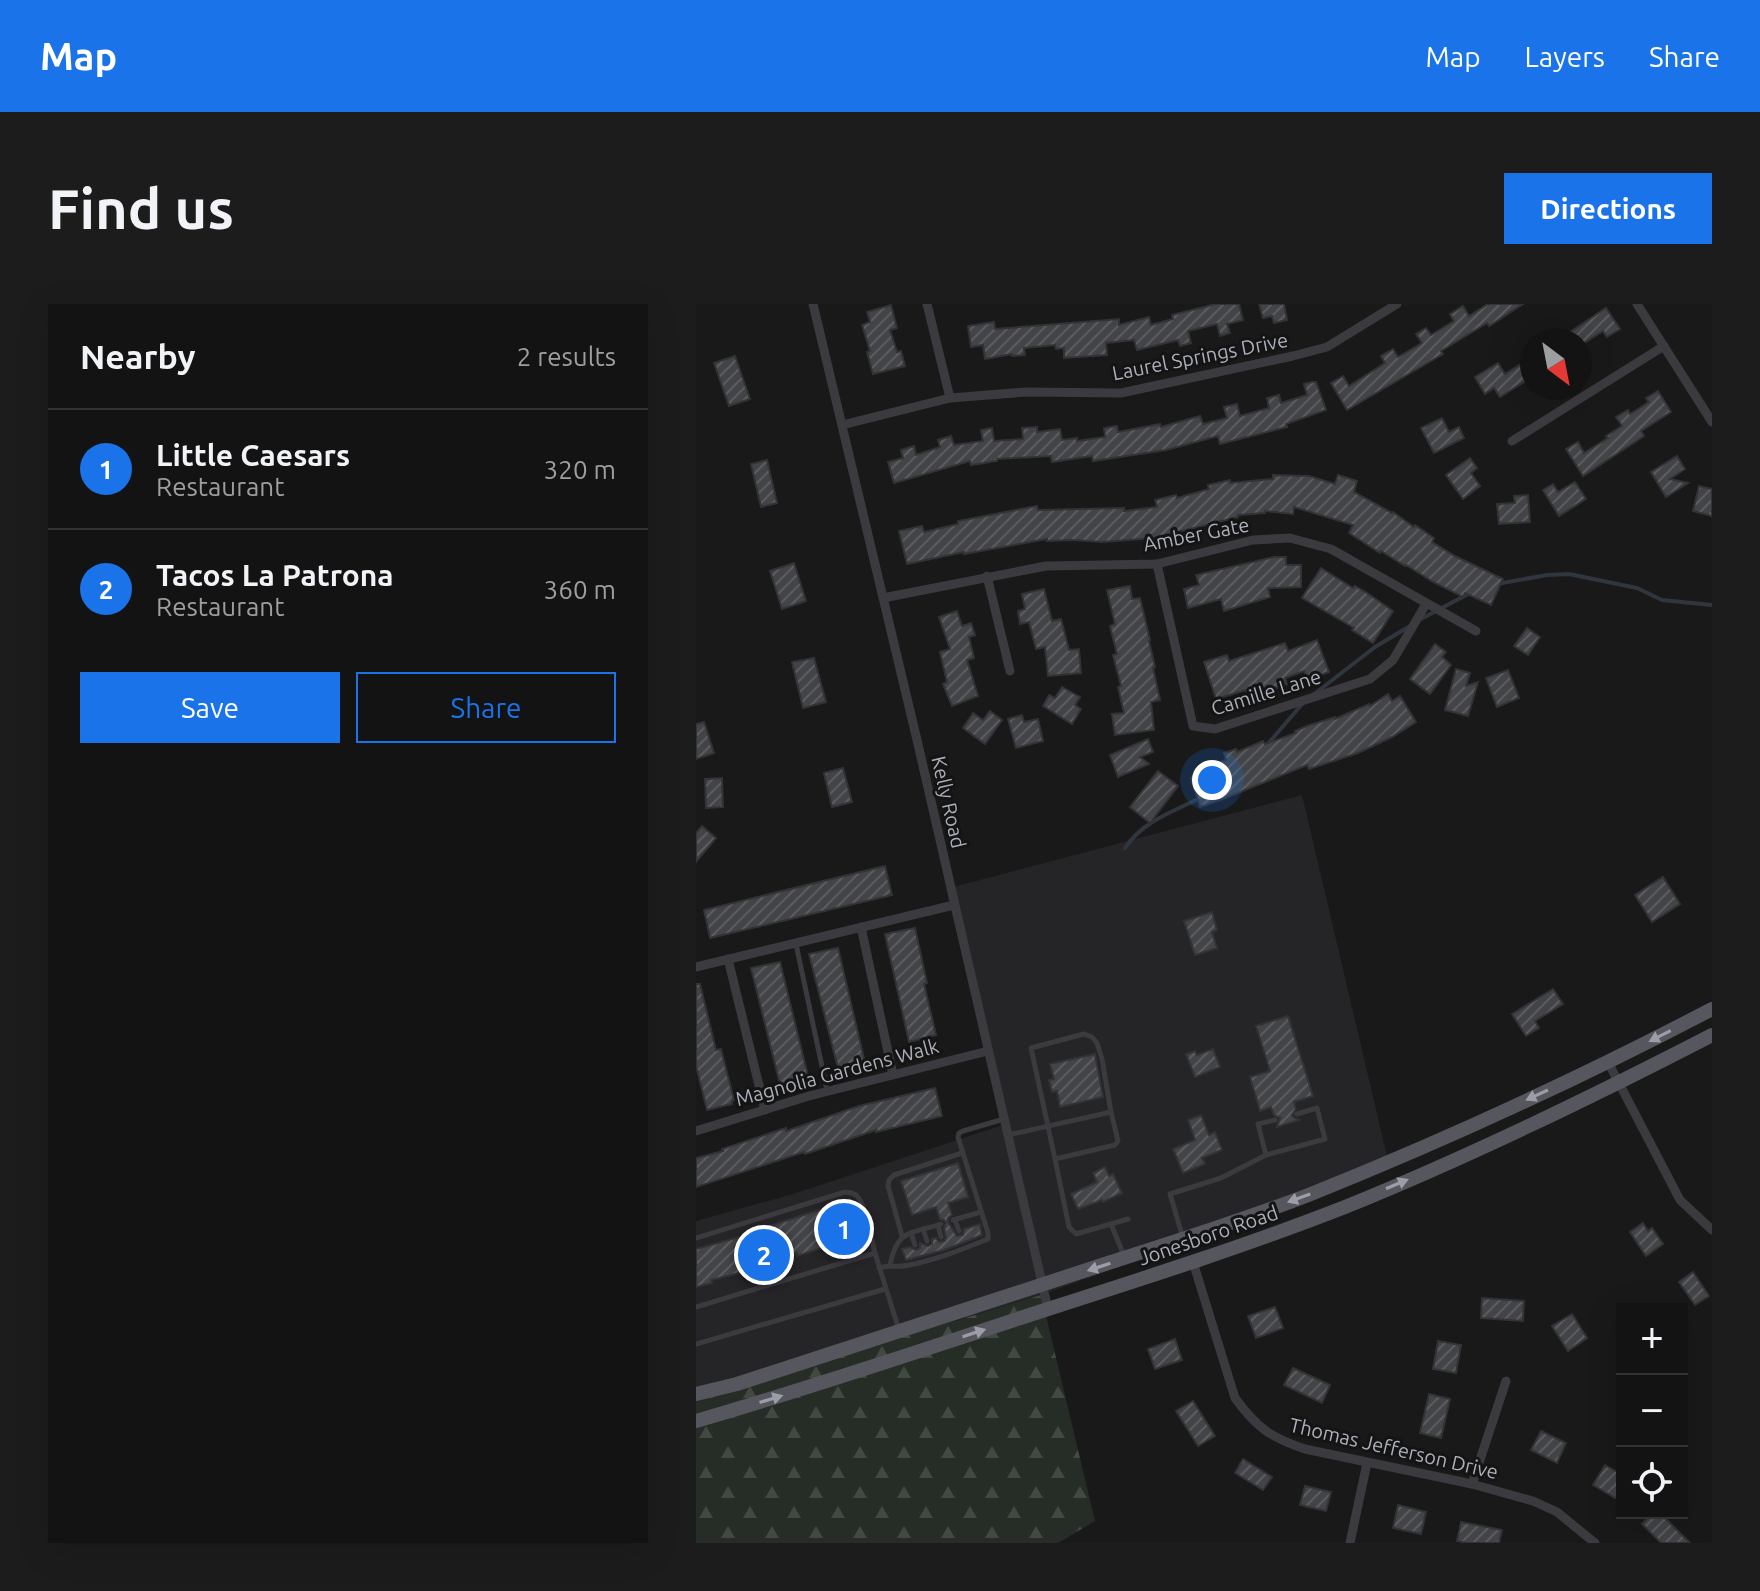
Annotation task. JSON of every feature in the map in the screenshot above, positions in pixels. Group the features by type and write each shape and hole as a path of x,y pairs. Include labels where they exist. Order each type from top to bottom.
{"main road":[{"name":"Jonesboro Road","path":"696,1394 737,1384 1043,1285 1309,1194 1608,1062 1712,1009"},
{"name":"Jonesboro Road","path":"696,1421 1193,1262 1348,1206 1526,1128 1712,1035"}],"street":[{"name":"Kelly Road","path":"813,304 1048,1309"},
{"path":"927,304 950,398"},
{"name":"Laurel Springs Drive","path":"842,425 950,398 1026,392 1121,393 1293,356 1327,347 1397,304"},
{"path":"1637,304 1712,422"},
{"path":"1512,441 1664,346"},
{"name":"Amber Gate","path":"883,598 1046,566 1157,564 1253,540 1290,538 1331,549 1476,631"},
{"name":"Camille Lane","path":"1157,564 1193,726 1215,729 1370,679 1393,660 1426,604"},
{"path":"987,576 1010,671"},
{"path":"696,967 954,905"},
{"path":"861,927 893,1075"},
{"path":"728,959 765,1110"},
{"name":"Magnolia Gardens Walk","path":"696,1131 827,1091 988,1051"},
{"path":"1608,1062 1680,1200 1712,1230"},
{"name":"Thomas Jefferson Drive","path":"1193,1262 1235,1398 1265,1432 1280,1441 1305,1449 1472,1484 1533,1501 1557,1512 1595,1543"},
{"path":"1472,1484 1506,1381"},
{"path":"1350,1543 1367,1463"}],"lane":[{"path":"796,943 827,1091"},
{"path":"1055,1159 1115,1145 1118,1141 1097,1043 1084,1034 1031,1048 1069,1227 1076,1234 1128,1219"},
{"path":"1183,1239 1170,1194 1221,1178 1266,1155 1325,1139 1317,1108 1297,1114"},
{"path":"1007,1135 1111,1112"},
{"path":"879,1268 890,1265 904,1267 988,1239 958,1137 959,1133 1004,1119"},
{"path":"1266,1155 1258,1124 1275,1120"},
{"path":"902,1236 889,1180 894,1175 962,1153"},
{"path":"696,1238 845,1192 853,1193 862,1207 899,1331"},
{"path":"959,1231 954,1220 981,1212"},
{"path":"966,1217 969,1228"},
{"path":"890,1265 893,1248 902,1236 939,1224 941,1237"},
{"path":"1111,1224 1125,1258"},
{"path":"923,1229 927,1241"},
{"path":"911,1233 915,1245"},
{"path":"696,1307 875,1253"},
{"path":"696,1344 885,1289"}],"shaded area":[{"path":"1302,795 1390,1169 1041,1295 696,1399 696,1221 793,1194 1003,1125 946,889"}],"green space":[{"path":"1041,1295 1095,1521 1058,1543 696,1543 696,1399"}],"building":[{"path":"1216,304 1239,304 1243,320 1227,324 1230,333 1220,336 1217,324 1188,331 1191,343 1180,346 1178,340 1137,350 1134,340 1106,343 1107,355 1064,358 1064,348 1056,349 1055,345 1024,348 1025,355 985,359 983,345 971,347 968,326 994,322 995,329 1119,319 1119,325 1149,317 1151,325 1173,319 1172,315"},
{"path":"1259,304 1284,304 1287,320 1274,323 1272,316 1263,318"},
{"path":"1488,304 1523,304 1347,410 1331,383 1343,376 1349,386 1385,363 1381,356 1393,349 1398,357 1422,343 1416,334 1426,328 1431,335 1454,321 1450,314 1463,306 1469,316"},
{"path":"891,305 897,328 890,330 905,366 873,374 862,325 870,322 867,312"},
{"path":"1606,308 1620,329 1607,337 1603,331 1592,338 1592,328 1576,328"},
{"path":"735,356 750,399 729,406 714,363"},
{"path":"1498,363 1505,374 1520,365 1520,384 1500,397 1494,388 1485,394 1475,377"},
{"path":"1316,382 1326,410 1286,424 1287,427 1220,444 1218,436 1166,450 1093,461 1092,456 1052,462 1051,456 997,459 971,465 970,461 894,483 888,462 903,458 901,450 914,446 916,455 940,447 938,440 951,436 954,445 983,441 981,430 992,428 994,441 1023,439 1022,428 1037,427 1037,432 1060,429 1062,440 1077,438 1077,441 1105,437 1104,428 1117,426 1118,432 1160,424 1161,427 1200,416 1203,424 1227,418 1224,407 1237,404 1240,416 1269,408 1267,398 1279,395 1281,403 1307,395 1304,384"},
{"path":"1658,391 1671,412 1641,431 1644,436 1583,476 1566,449 1578,442 1584,453 1608,438 1606,436 1622,426 1616,417 1628,410 1630,414 1649,402 1646,398"},
{"path":"1442,418 1449,432 1459,427 1464,438 1434,453 1421,428"},
{"path":"1677,456 1685,469 1670,479 1688,483 1666,497 1651,472"},
{"path":"1470,458 1477,468 1471,473 1480,486 1463,499 1446,475"},
{"path":"767,460 777,503 761,507 751,464"},
{"path":"1273,475 1309,476 1335,484 1338,475 1357,481 1354,492 1415,525 1434,538 1432,542 1455,556 1503,579 1491,605 1465,593 1463,597 1380,553 1349,533 1353,525 1294,507 1293,514 1265,511 1238,515 1154,538 1102,542 1047,539 907,564 899,531 922,526 924,532 958,524 958,521 1037,506 1038,510 1124,508 1124,511 1157,507 1155,500 1176,495 1177,498 1209,489 1208,485 1230,480 1230,483 1273,479"},
{"path":"1575,482 1586,499 1559,516 1543,490 1553,484 1558,492"},
{"path":"1699,486 1712,489 1712,516 1693,511"},
{"path":"1528,495 1530,522 1499,524 1497,504 1515,503 1514,496"},
{"path":"1286,557 1286,565 1301,565 1301,587 1268,588 1270,597 1224,611 1221,599 1188,608 1184,589 1199,585 1196,575"},
{"path":"794,563 806,601 782,609 770,571"},
{"path":"1321,568 1393,611 1373,643 1352,630 1354,628 1302,598"},
{"path":"1130,586 1132,599 1140,598 1160,700 1151,702 1154,730 1115,735 1112,714 1124,713 1113,655 1117,654 1110,626 1115,624 1107,590"},
{"path":"1044,589 1052,621 1061,619 1069,650 1079,649 1081,673 1048,676 1045,647 1036,649 1029,622 1020,624 1018,611 1025,609 1022,594"},
{"path":"957,611 962,626 971,623 975,635 969,637 974,658 967,660 978,696 952,706 943,684 947,682 940,652 950,649 939,617"},
{"path":"1527,628 1540,637 1528,655 1514,646"},
{"path":"1317,640 1329,672 1307,680 1304,671 1285,678 1287,684 1275,689 1248,697 1246,690 1216,699 1204,662 1227,655 1229,661 1285,643 1288,651"},
{"path":"1435,644 1446,652 1442,657 1451,665 1430,694 1410,679"},
{"path":"814,658 826,702 803,708 792,662"},
{"path":"1456,669 1470,673 1466,686 1478,682 1468,716 1445,710"},
{"path":"1508,670 1519,698 1497,707 1486,678"},
{"path":"1062,687 1080,697 1075,705 1081,709 1072,724 1043,706 1049,695 1055,698"},
{"path":"1388,694 1392,701 1400,696 1416,722 1358,753 1309,769 1307,765 1200,807 1191,778 1201,775 1200,769 1226,760 1224,753 1236,749 1237,752 1263,741 1265,744 1307,726 1335,719 1370,706"},
{"path":"990,711 1002,720 985,744 963,728 973,713 983,720"},
{"path":"1022,715 1024,722 1038,719 1043,741 1016,748 1008,719"},
{"path":"704,722 714,753 696,759 696,724"},
{"path":"1148,739 1153,752 1140,757 1149,764 1118,777 1110,755"},
{"path":"843,768 852,802 832,807 824,773"},
{"path":"1158,771 1178,786 1150,823 1130,807"},
{"path":"722,778 723,807 706,808 705,779"},
{"path":"702,826 716,838 696,862 696,833"},
{"path":"885,866 892,895 710,938 704,910"},
{"path":"1663,877 1680,904 1652,922 1635,895"},
{"path":"1212,912 1217,930 1212,932 1217,948 1195,955 1184,921"},
{"path":"915,928 936,1035 909,1042 885,934"},
{"path":"838,948 866,1067 839,1072 809,954"},
{"path":"780,962 809,1080 781,1088 751,968"},
{"path":"696,984 700,984 716,1050 721,1049 734,1100 732,1104 707,1110 696,1066"},
{"path":"1553,989 1563,1004 1535,1021 1539,1028 1526,1036 1512,1014"},
{"path":"1288,1016 1313,1096 1294,1102 1296,1109 1292,1115 1299,1120 1277,1127 1280,1118 1274,1115 1271,1107 1260,1111 1250,1077 1270,1071 1256,1026"},
{"path":"1213,1049 1220,1067 1195,1077 1186,1054 1195,1051 1197,1055"},
{"path":"1095,1054 1103,1097 1060,1107 1057,1091 1052,1092 1049,1080 1054,1079 1050,1064"},
{"path":"935,1088 942,1116 876,1130 696,1187 696,1158 859,1106"},
{"path":"1201,1115 1209,1135 1215,1132 1222,1150 1202,1158 1205,1164 1183,1173 1173,1149 1195,1140 1188,1120"},
{"path":"958,1163 968,1197 948,1203 952,1215 948,1222 957,1236 963,1235 964,1229 980,1224 982,1235 906,1260 902,1249 910,1247 916,1250 920,1248 920,1243 928,1246 936,1238 939,1242 944,1241 946,1223 940,1219 936,1207 912,1215 901,1181"},
{"path":"1105,1167 1109,1176 1113,1174 1122,1193 1078,1209 1071,1194 1097,1182 1093,1173"},
{"path":"850,1200 862,1238 829,1249 828,1246 797,1256 797,1253 696,1287 696,1249"},
{"path":"1643,1223 1648,1231 1652,1228 1663,1244 1646,1256 1630,1232"},
{"path":"1693,1272 1709,1296 1695,1305 1679,1282"},
{"path":"1482,1298 1524,1301 1523,1321 1481,1318"},
{"path":"1275,1307 1283,1328 1256,1338 1248,1316"},
{"path":"1572,1314 1587,1338 1568,1351 1552,1326"},
{"path":"1175,1339 1182,1360 1155,1369 1148,1349"},
{"path":"1438,1341 1461,1345 1456,1373 1433,1369"},
{"path":"1293,1368 1330,1385 1322,1403 1284,1385"},
{"path":"1429,1394 1450,1399 1441,1438 1420,1433"},
{"path":"1193,1401 1215,1436 1198,1446 1176,1411"},
{"path":"1541,1431 1566,1443 1557,1463 1531,1450"},
{"path":"1243,1459 1272,1477 1263,1490 1235,1473"},
{"path":"1605,1465 1616,1471 1615,1498 1593,1485"},
{"path":"1305,1486 1331,1492 1326,1511 1300,1505"},
{"path":"1398,1505 1426,1512 1421,1534 1393,1528"},
{"path":"1647,1519 1666,1519 1690,1543 1661,1543 1642,1524"},
{"path":"1461,1522 1502,1530 1499,1543 1457,1541"}],"waterway":[{"path":"1497,584 1569,574 1637,588 1662,600 1712,605"},
{"path":"1421,619 1470,593"},
{"path":"1313,695 1375,647 1410,626"},
{"path":"1267,745 1303,703"},
{"path":"1125,848 1150,824 1202,797"}],"place":[{"name":"Little Caesars","path":"844,1229"},
{"name":"Tacos La Patrona","path":"764,1255"}]}
